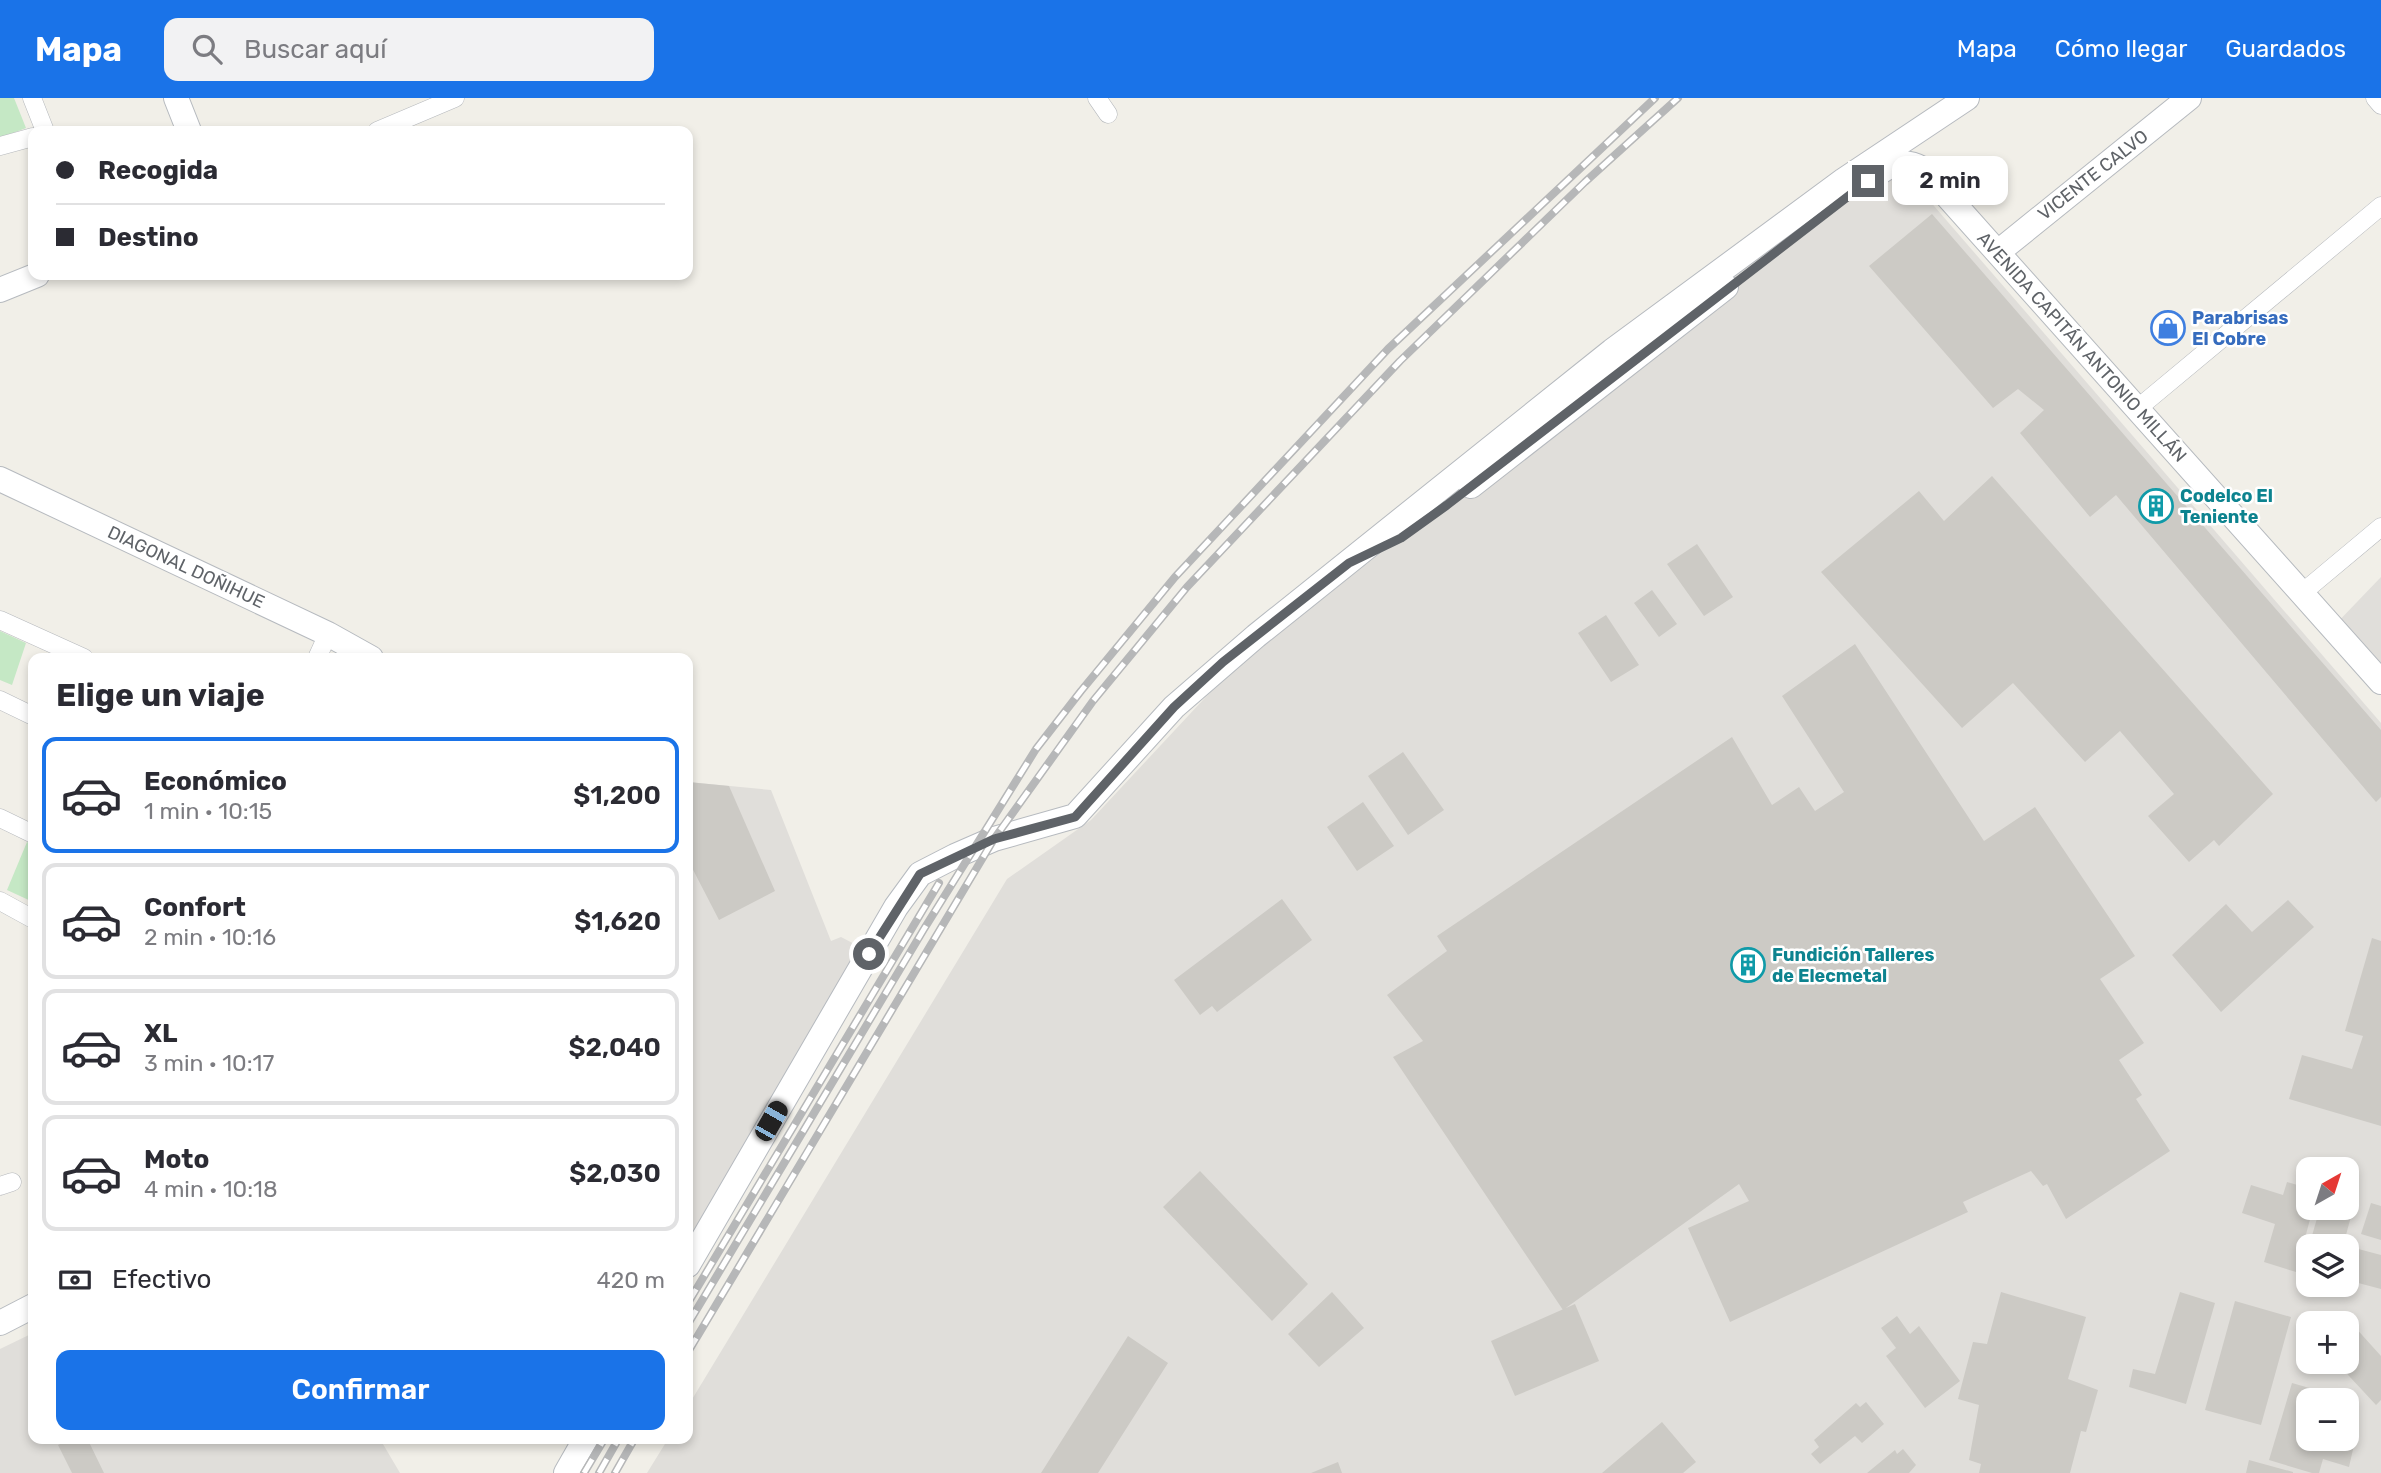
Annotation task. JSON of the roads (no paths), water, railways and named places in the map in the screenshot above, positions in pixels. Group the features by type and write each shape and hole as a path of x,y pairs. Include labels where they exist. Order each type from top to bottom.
{"main road":[{"path":"176,98 187,126"},
{"path":"693,1256 897,906 920,874 994,839 1075,817 1199,683 1612,351 1902,141 1967,98"},
{"path":"1349,563 1401,538 1447,505 1885,168 1898,162 1914,164 1923,169 1923,153 1933,136 1977,98"},
{"name":"VICENTE CALVO","path":"1998,253 2189,98"},
{"name":"AVENIDA CAPITÁN ANTONIO MILLÁN","path":"1923,169 2381,682"},
{"path":"0,290 28,279"},
{"name":"DIAGONAL DOÑIHUE","path":"0,479 328,634 362,653"},
{"path":"0,1323 28,1309"},
{"path":"566,1473 583,1444"}],"street":[{"path":"32,98 43,126"},
{"path":"389,126 455,98"},
{"path":"1097,98 1108,114"},
{"path":"2375,98 2381,105"},
{"path":"0,146 28,138"},
{"path":"2137,409 2381,206"},
{"path":"2302,593 2381,527"},
{"path":"0,620 73,653"},
{"path":"319,653 328,634"},
{"path":"0,700 28,714"},
{"path":"0,818 28,832"},
{"path":"0,901 28,916"}],"railway":[{"path":"693,1316 924,929 1036,749 1081,691 1175,577 1388,349 1655,98"},
{"path":"693,1344 994,839 1093,701 1187,587 1400,361 1585,182 1678,98"},
{"path":"693,1295 939,883"},
{"path":"584,1473 601,1444"},
{"path":"599,1473 616,1444"},
{"path":"615,1473 632,1444"}],"place":[{"name":"Parabrisas El Cobre","path":"2168,328"},
{"name":"Codelco El Teniente","path":"2156,506"},
{"name":"Fundición Talleres de Elecmetal","path":"1748,965"}]}
